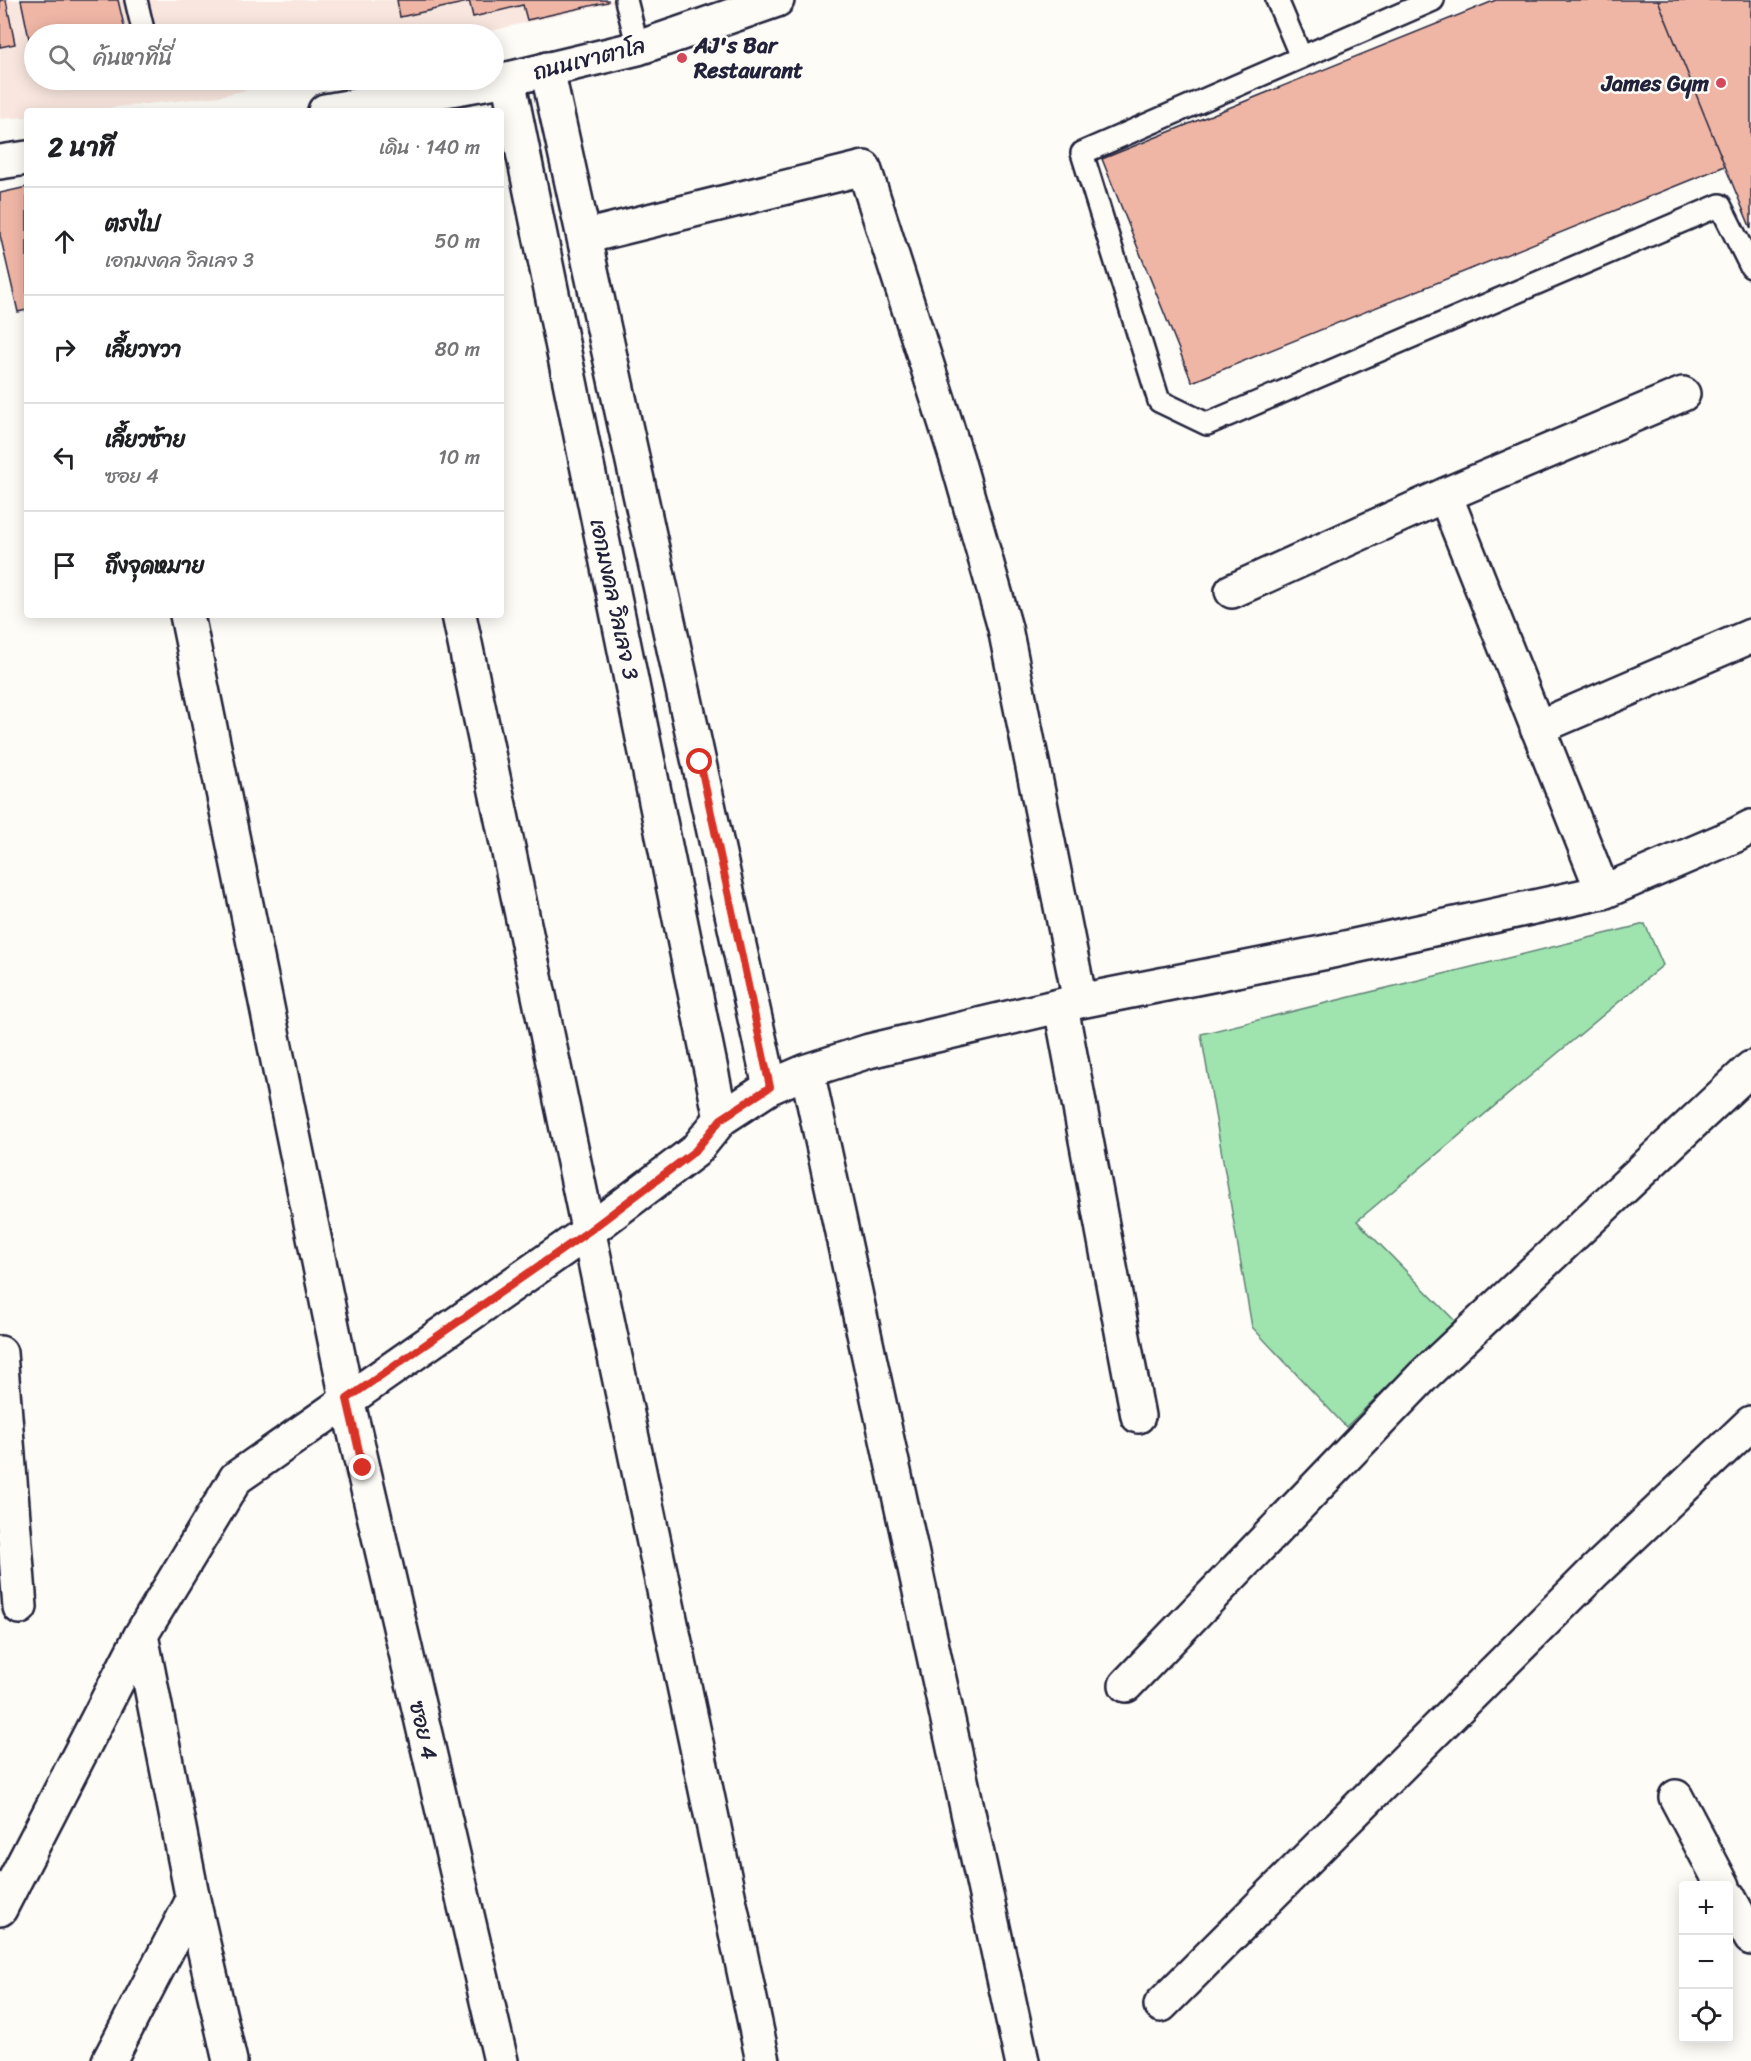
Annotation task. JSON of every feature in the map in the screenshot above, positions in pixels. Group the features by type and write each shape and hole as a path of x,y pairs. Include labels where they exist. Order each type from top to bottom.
{"street":[{"name":"ถนนเขาตาโล","path":"504,80 638,48 777,0"},
{"path":"548,69 770,1087"},
{"name":"เอกมงคล วิลเลจ 3","path":"508,79 721,1119"},
{"name":"ถนนเขาตาโล","path":"342,108 445,90"},
{"path":"0,162 24,158"},
{"path":"584,237 864,168 957,459 1005,628 1071,1004 1138,1416"},
{"path":"1232,591 1445,495 1683,394"},
{"path":"1445,495 1603,892"},
{"name":"ซอย 4","path":"188,618 347,1399 501,2061"},
{"path":"460,618 763,2061"},
{"path":"1537,728 1751,636"},
{"path":"0,1909 141,1635 236,1479 589,1231 695,1151 721,1119 770,1087 807,1071 869,1051 1071,1004 1327,952 1603,892 1746,838"},
{"path":"1126,1685 1424,1375 1751,1068"},
{"path":"807,1071 1023,2061"},
{"path":"0,1353 20,1607"},
{"path":"1161,2005 1593,1573 1751,1424"},
{"path":"141,1635 193,1900 230,2061"},
{"path":"1676,1797 1720,1881"},
{"path":"109,2061 193,1900"},
{"path":"1733,1905 1751,1938"}],"lane":[{"path":"136,0 142,24"},
{"path":"626,0 638,48"},
{"path":"1276,0 1301,57"},
{"path":"1433,0 1082,153 1159,401 1207,424 1720,205 1751,267"}],"shaded area":[{"path":"0,0 623,0 504,28 504,24 24,24 24,90 246,90 220,96 108,108 24,108 24,117 0,119"}],"green space":[{"path":"1645,924 1663,965 1357,1221 1455,1321 1346,1427 1252,1327 1201,1034"}],"building":[{"path":"0,0 6,0 15,44 0,47"},
{"path":"21,0 118,0 124,24 26,24"},
{"path":"397,0 467,0 468,2 400,17"},
{"path":"469,0 608,0 608,2 527,20 523,5 473,17"},
{"path":"1496,0 1658,0 1725,166 1192,382 1102,159"},
{"name":"James Gym","path":"1658,0 1751,0 1751,229 1725,166"},
{"path":"24,188 24,311 18,312 0,235 0,193"}],"place":[{"name":"AJ's Bar Restaurant","path":"682,58"},
{"name":"James Gym","path":"1721,83"}],"route":[{"path":"363,1468 347,1399 589,1231 695,1151 721,1119 770,1087 700,762"}]}
